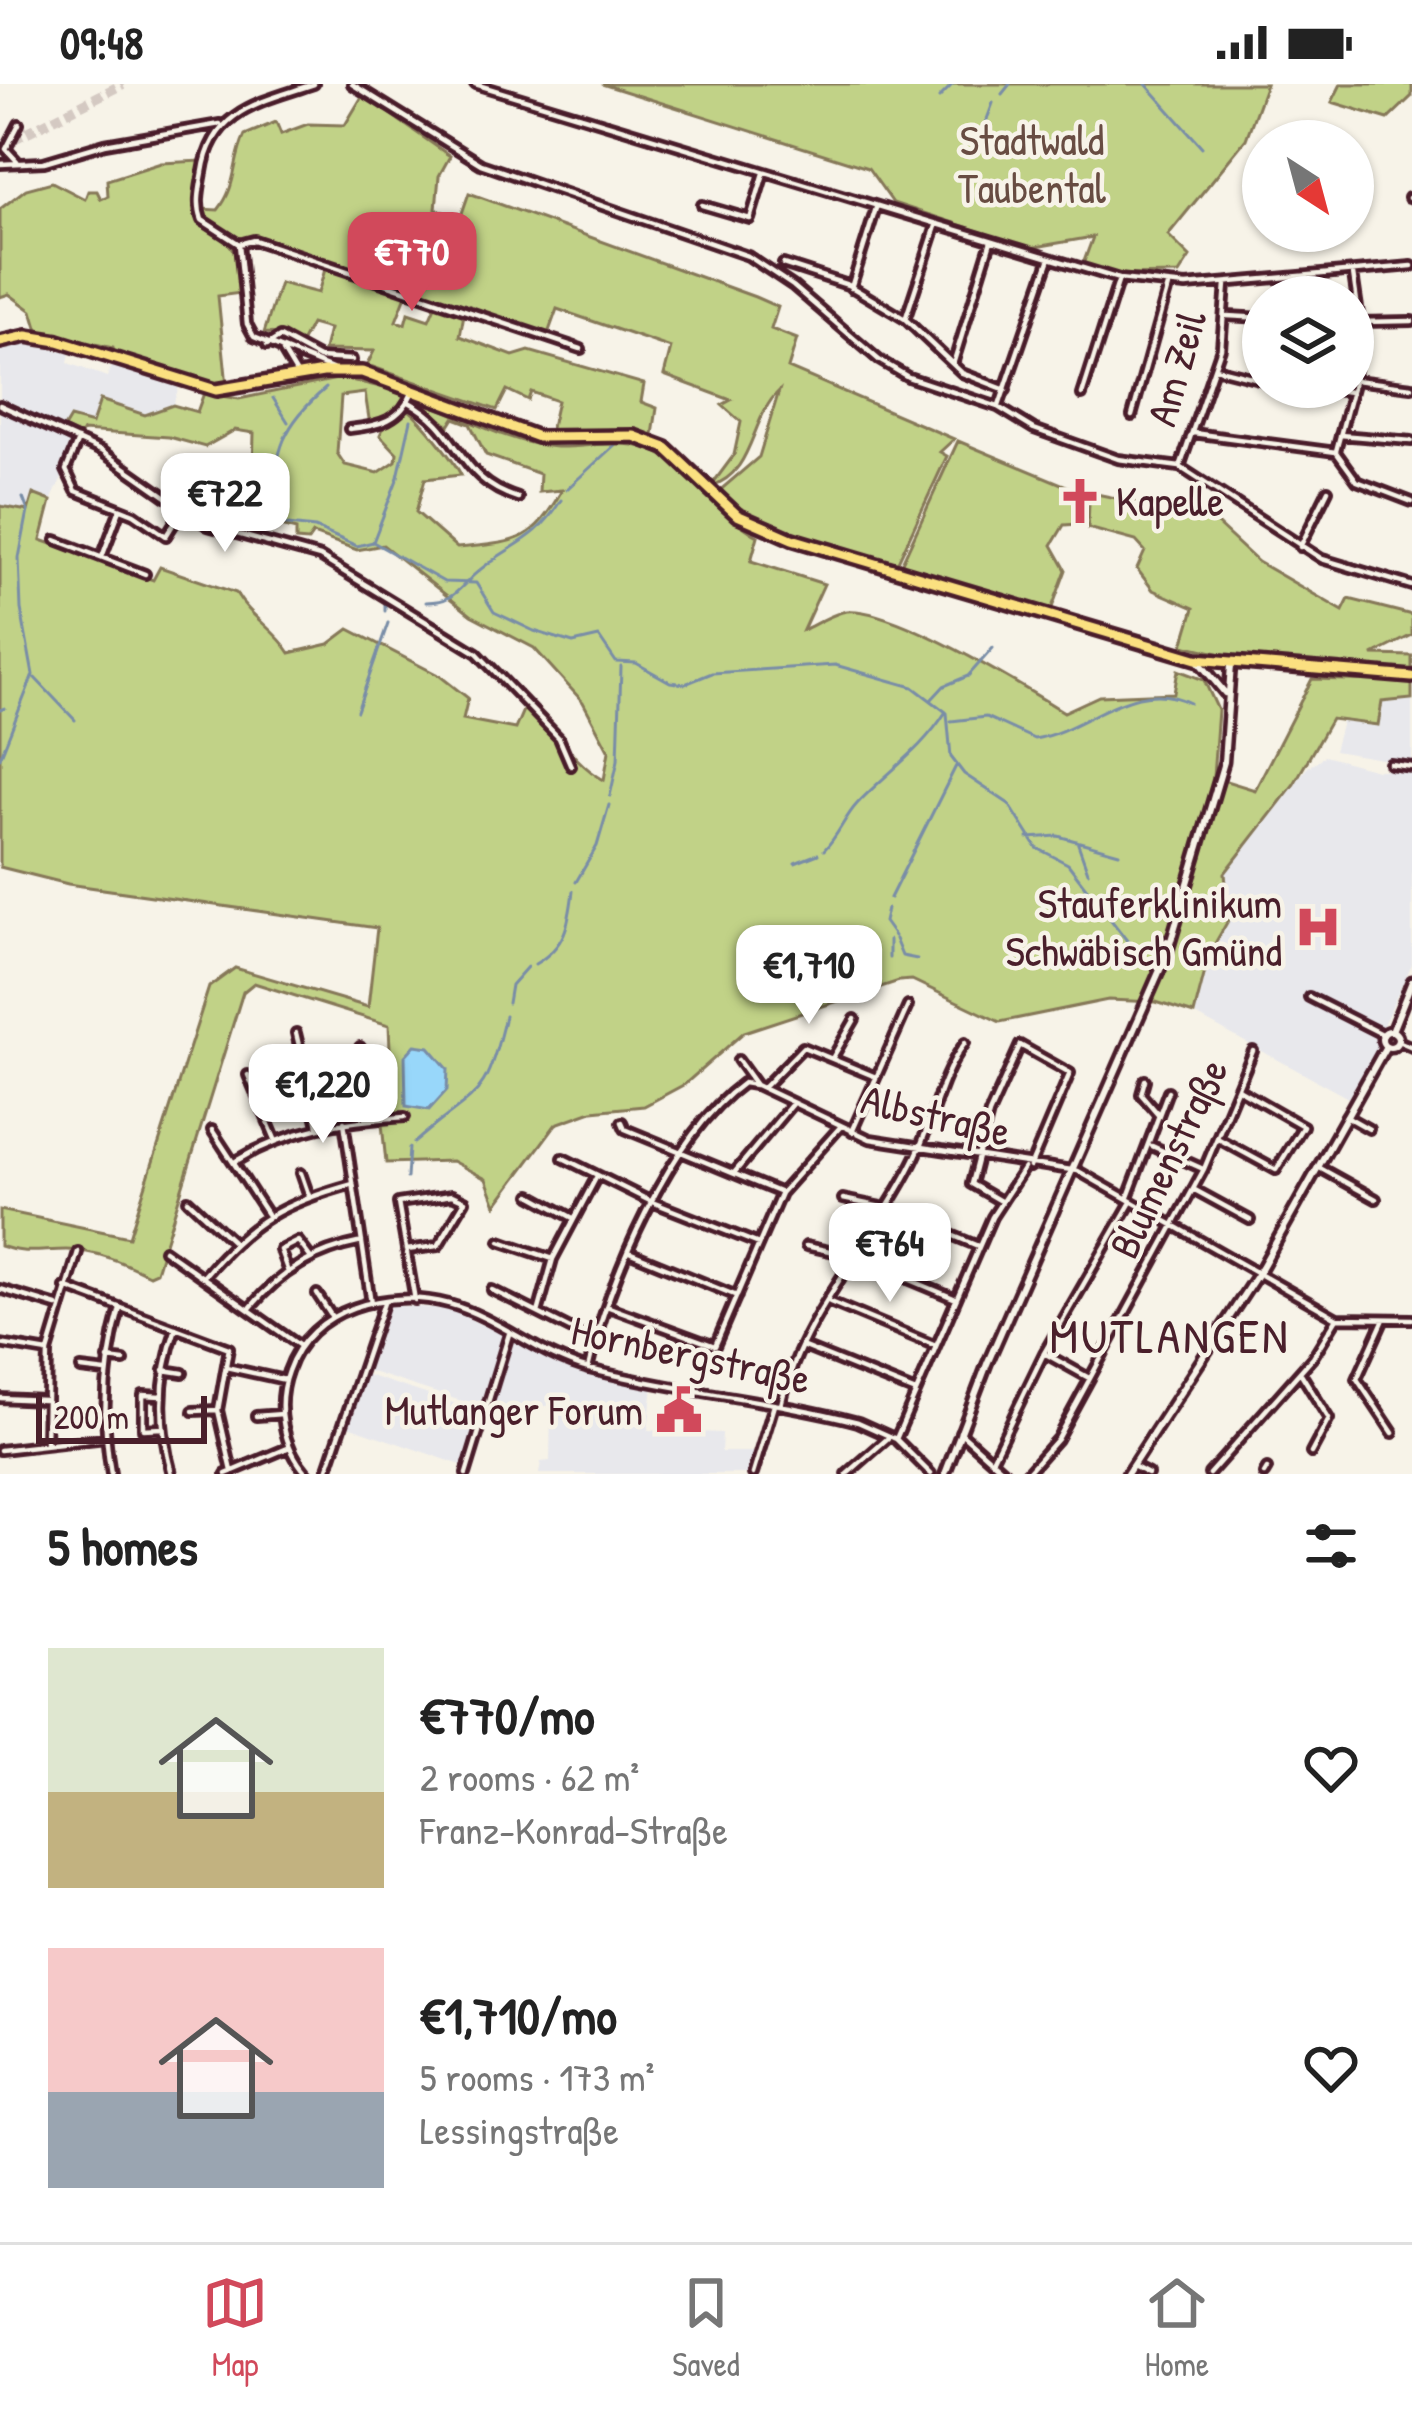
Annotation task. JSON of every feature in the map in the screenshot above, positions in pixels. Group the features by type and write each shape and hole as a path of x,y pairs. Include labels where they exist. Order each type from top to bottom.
{"main road":[{"path":"0,342 27,337 58,341 216,390 338,370 538,437 618,434 651,441 678,458 737,514 792,539 1196,659 1412,677"}],"street":[{"path":"0,164 44,162 105,144 220,124 244,108 314,84"},
{"path":"352,84 481,164 748,256 793,286 878,360 908,377 998,407 1034,429 1118,459 1180,467 1300,547 1342,568 1412,586"},
{"path":"475,84 1119,279 1168,287 1412,266"},
{"path":"17,161 6,149 19,124"},
{"path":"220,124 205,158 199,213 239,244 247,324 266,345 338,370"},
{"path":"702,205 750,219 764,173"},
{"path":"851,289 876,207"},
{"path":"905,320 936,226"},
{"path":"239,244 254,240 581,350"},
{"path":"954,361 991,242"},
{"path":"998,407 1050,258"},
{"path":"783,264 851,289 905,320 954,361 962,374 1006,390"},
{"path":"1082,395 1119,279"},
{"name":"Am Zeil","path":"1180,467 1215,368 1227,316 1226,284"},
{"path":"1132,416 1168,287"},
{"path":"1227,316 1242,317"},
{"path":"1374,322 1412,321"},
{"path":"266,345 280,337 320,358 352,360"},
{"path":"278,348 292,357 302,376"},
{"path":"302,376 303,356"},
{"path":"1215,368 1242,374"},
{"path":"1374,386 1412,387"},
{"path":"349,429 382,426 411,396 441,422 476,479 518,498"},
{"path":"0,405 110,457 181,512 238,538 320,557 477,653 559,738 571,766"},
{"path":"1336,452 1347,408"},
{"path":"1193,433 1336,452 1357,481 1412,502"},
{"path":"1340,434 1412,441"},
{"path":"78,440 67,480 76,491 120,508 166,536 181,512"},
{"path":"1300,547 1328,490"},
{"path":"102,557 120,508"},
{"path":"56,540 146,574"},
{"path":"1196,659 1227,696"},
{"path":"945,1474 1170,938 1224,762 1232,665"},
{"path":"1390,764 1412,767"},
{"path":"1148,1474 1130,1470 1258,1272 1386,1046 1412,981"},
{"path":"1309,997 1412,1048"},
{"path":"852,1132 908,1006"},
{"path":"833,1057 855,1019"},
{"path":"296,1033 318,1126"},
{"path":"1386,1046 1398,1042"},
{"path":"753,1474 805,1347 853,1256 920,1148 932,1107 964,1043"},
{"path":"848,1474 893,1437 978,1246 1028,1166 1070,1073 1020,1045 989,1114 970,1184 1002,1202"},
{"path":"360,1047 365,1118"},
{"path":"588,1369 594,1341 652,1202 681,1153 730,1093 743,1083 759,1087 796,1050 810,1047 875,1077"},
{"name":"Blumenstraße","path":"1026,1474 1057,1439 1204,1169 1252,1051"},
{"name":"Albstraße","path":"738,1060 759,1087 852,1132 920,1148 1075,1171"},
{"path":"248,1075 275,1139"},
{"path":"1145,1079 1141,1094 1159,1115"},
{"path":"1216,1138 1276,1170 1303,1126 1238,1088"},
{"path":"992,1460 1129,1200 1168,1091"},
{"path":"734,1173 793,1103"},
{"path":"1346,1116 1370,1129"},
{"path":"236,1161 275,1139 318,1126 405,1117"},
{"path":"344,1122 371,1303"},
{"path":"622,1122 681,1153 781,1193"},
{"path":"608,1306 715,1346 781,1193 841,1126"},
{"path":"212,1130 267,1214"},
{"path":"1152,1146 1204,1169"},
{"path":"563,1159 652,1202 759,1244"},
{"path":"1318,1167 1376,1198"},
{"path":"1075,1171 1337,1318 1412,1319"},
{"path":"301,1173 309,1196"},
{"path":"538,1313 553,1259 598,1175"},
{"path":"204,1276 232,1241 267,1214 353,1184"},
{"path":"1193,1189 1250,1220"},
{"path":"406,1250 438,1246 465,1202 452,1195 398,1203 406,1250 415,1300"},
{"path":"531,1196 573,1219"},
{"path":"843,1199 886,1208 978,1246"},
{"path":"188,1200 232,1241"},
{"path":"288,1272 280,1250 298,1240 310,1257"},
{"path":"500,1240 553,1259"},
{"path":"250,1309 310,1257 362,1242"},
{"path":"806,1246 853,1256 956,1299"},
{"path":"164,1250 300,1346"},
{"path":"46,1444 48,1352 58,1306 78,1252"},
{"path":"631,1253 737,1296"},
{"path":"65,1287 229,1348 218,1410 229,1473 290,1447"},
{"path":"0,1289 58,1306"},
{"path":"492,1289 594,1341"},
{"path":"307,1474 290,1447 282,1414 285,1380 300,1346 332,1317 317,1294"},
{"path":"326,1474 385,1301"},
{"name":"Hornbergstraße","path":"332,1317 385,1301 450,1304 588,1369 830,1414 893,1437 931,1474"},
{"path":"828,1302 936,1346"},
{"path":"111,1474 105,1438 106,1372 120,1307"},
{"path":"1209,1474 1300,1372 1337,1318"},
{"path":"1384,1319 1357,1379 1393,1433"},
{"path":"172,1474 161,1396 176,1328"},
{"path":"466,1474 509,1334"},
{"path":"0,1344 48,1352"},
{"path":"805,1347 916,1392"},
{"path":"1044,1354 1089,1378"},
{"path":"109,1359 124,1361"},
{"path":"223,1366 285,1380"},
{"path":"81,1369 106,1372"},
{"path":"164,1370 183,1373"},
{"path":"1300,1372 1329,1419 1311,1454"},
{"path":"161,1396 143,1395 142,1402 143,1429 162,1428"},
{"path":"0,1398 44,1400"},
{"path":"193,1411 218,1410"},
{"path":"256,1416 282,1414"},
{"path":"959,1432 1006,1474"},
{"path":"0,1450 105,1438"}],"shaded area":[{"path":"20,343 70,353 68,363 107,377 112,363 180,383 173,405 145,415 100,401 92,424 71,418 64,428 0,398 0,348"},
{"path":"0,408 78,443 51,501 34,495 28,511 0,506"},
{"path":"1412,699 1412,764 1334,751 1343,718 1378,725 1382,702"},
{"name":"Stauferklinikum Schwäbisch Gmünd","path":"1324,756 1377,770 1412,770 1412,964 1382,1027 1380,1044 1348,1098 1194,1014 1210,952 1229,919 1225,873 1307,768"},
{"path":"386,1305 448,1309 506,1336 483,1408 365,1370"},
{"path":"512,1339 583,1371 653,1386 648,1430 722,1433 721,1452 755,1452 750,1474 539,1474 541,1462 550,1461 551,1406 490,1407"},
{"path":"364,1374 481,1412 464,1466 348,1426"}],"green space":[{"name":"Stadtwald Taubental","path":"602,84 1266,84 1253,120 1242,120 1242,144 1168,235 1190,257 1179,274 1118,275 1083,264 1093,237 1030,248 893,203 868,168"},
{"path":"1341,84 1412,84 1412,96 1388,119 1332,102"},
{"path":"363,95 450,156 439,176 436,209 460,219 469,193 778,307 771,329 797,339 788,368 954,439 940,452 947,456 896,566 749,518 718,492 759,457 779,391 736,470 711,486 734,455 741,422 722,405 731,400 664,375 671,348 557,309 548,334 270,244 240,240 202,215 201,209 218,210 224,201 245,135 276,122 281,134 308,124 345,125"},
{"path":"201,161 198,220 226,238 237,257 241,293 218,296 227,386 203,385 115,356 113,348 38,331 32,311 9,294 0,297 0,209 26,189 52,182 85,199 88,191 97,191 101,199 108,196 107,180 161,163"},
{"path":"326,266 407,293 396,321 405,324 408,313 429,320 436,304 464,314 460,336 513,356 529,351 644,384 641,402 657,408 653,435 618,429 550,432 557,401 531,392 528,400 507,390 497,410 367,365 374,351 324,350 329,329 311,324 301,343 282,334 264,333 280,283 318,293"},
{"path":"342,378 402,392 404,401 387,421 406,408 461,475 425,479 416,512 457,548 508,542 531,531 562,490 539,492 540,474 486,455 470,424 454,418 449,426 415,398 539,445 620,444 658,453 758,536 751,561 824,584 803,630 847,611 894,621 957,650 1064,712 1099,696 1174,693 1178,670 1204,680 1218,710 1213,777 1255,790 1312,679 1412,682 1412,699 1382,702 1378,725 1331,719 1294,784 1225,873 1229,919 1210,952 1194,1014 1156,1002 1108,1000 1000,1022 912,980 899,981 744,1032 685,1084 644,1106 592,1111 556,1124 496,1205 486,1179 452,1161 386,1163 382,1124 393,1122 389,1025 254,983 243,992 156,1272 149,1275 88,1252 9,1249 0,1246 0,1210 129,1237 209,987 235,968 368,1007 377,928 68,884 0,867 0,506 28,511 33,494 51,501 41,540 153,580 160,567 236,593 290,653 329,644 349,629 440,676 468,698 463,719 515,729 527,701 582,764 604,780 609,751 583,702 534,648 471,615 383,545 357,550 313,534 308,541 296,540 296,530 270,523 250,529 203,500 204,487 252,508 254,433 235,430 205,447 169,437 83,431 80,436 64,428 70,418 92,424 100,400 145,415 173,405 197,412 204,393 239,399","holes":["365,393 370,425 386,422 380,435 397,453 396,461 378,473 345,465 337,453 341,396"]},
{"path":"958,441 1076,490 1084,504 1078,524 1064,525 1052,545 1066,570 1050,613 900,567"},
{"path":"1082,491 1145,504 1149,516 1184,515 1217,524 1258,562 1343,611 1349,599 1412,615 1412,635 1373,655 1412,656 1412,672 1248,660 1183,645 1194,608 1153,590 1137,569 1145,551 1136,541 1088,528 1089,502"}],"water":[{"path":"415,1045 429,1047 448,1069 447,1090 429,1110 406,1106 405,1056"}],"waterway":[{"path":"939,98 953,84"},
{"path":"1002,94 1010,84"},
{"path":"1146,84 1202,147"},
{"path":"986,122 993,103"},
{"path":"270,523 277,464 287,434 326,388"},
{"path":"273,398 288,422"},
{"path":"373,542 398,477 411,420"},
{"path":"567,489 618,442"},
{"path":"169,489 188,491 199,504 241,528 270,523 315,528 357,546 373,542 444,582 476,583 494,612 534,631 573,643 599,637 616,662 636,663 670,682 685,684 712,673 835,665 913,687 946,712"},
{"path":"0,758 33,675 21,609 19,558 28,511 23,498"},
{"path":"426,602 453,594 531,535 561,500"},
{"path":"385,601 385,611"},
{"path":"357,711 388,623"},
{"path":"932,699 944,686 968,676 993,648"},
{"path":"610,796 618,760 621,667"},
{"path":"35,678 75,720"},
{"path":"951,721 986,717 1034,739 1149,695 1190,703"},
{"path":"0,710 5,708"},
{"path":"824,850 857,804 915,750 945,713"},
{"path":"947,713 951,757 964,774 1009,804 1037,848 1068,864 1145,964"},
{"path":"890,898 956,766"},
{"path":"576,882 597,846 609,805"},
{"path":"1028,838 1058,836 1119,853"},
{"path":"1077,841 1088,872"},
{"path":"795,863 818,854"},
{"path":"535,964 564,933 573,891"},
{"path":"887,909 884,922 894,936"},
{"path":"895,939 902,956 917,959"},
{"path":"889,940 889,958"},
{"path":"508,1003 511,985 527,967"},
{"path":"414,1143 484,1081 505,1016"},
{"path":"407,1178 409,1148"}],"tunnel":[{"path":"0,146 123,84"}],"place":[{"name":"Kapelle","path":"1080,501"},
{"name":"Stauferklinikum Schwäbisch Gmünd","path":"1318,927"},
{"name":"Mutlanger Forum","path":"679,1410"}],"district":[{"name":"MUTLANGEN","path":"1170,1336"}]}
